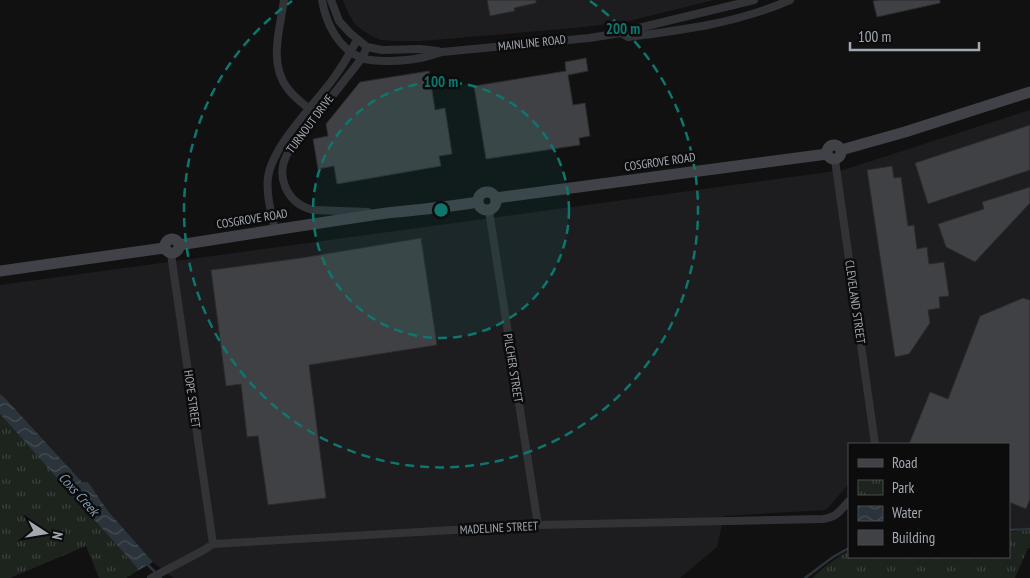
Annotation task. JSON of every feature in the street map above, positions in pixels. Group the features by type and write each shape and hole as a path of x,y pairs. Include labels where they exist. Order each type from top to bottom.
{"main road":[{"name":"COSGROVE ROAD","path":"496,198 834,154 1030,92"},
{"path":"484,192 490,192 496,198 496,206 489,211 483,210 478,205 478,202 479,196 484,192"},
{"name":"COSGROVE ROAD","path":"168,251 165,243 171,239 176,240 179,245 275,229 478,202"},
{"path":"0,271 168,251"}],"street":[{"path":"284,0 277,52 278,70 288,88 317,115"},
{"name":"MAINLINE ROAD","path":"322,0 331,30 340,42 362,58 391,61 420,58 442,52 621,33 626,30 754,0"},
{"name":"MAINLINE ROAD","path":"331,0 339,21 357,40 367,47 382,50 420,49 442,52"},
{"name":"MAINLINE ROAD","path":"621,33 628,37 691,28 754,14 790,0"},
{"name":"TURNOUT DRIVE","path":"275,229 267,191 270,167 277,152 334,77 357,40"},
{"name":"TURNOUT DRIVE","path":"367,47 362,58 290,151 284,162 282,174 290,195 299,205 313,210 389,213"},
{"name":"CLEVELAND STREET","path":"834,154 875,443"},
{"name":"PILCHER STREET","path":"489,211 538,526"},
{"name":"HOPE STREET","path":"168,251 213,544"},
{"name":"MADELINE STREET","path":"151,578 213,544 538,526 823,519 832,517 840,512 848,502"}],"shaded area":[{"path":"343,0 714,0 625,22 422,41 394,41 381,40 362,30 355,24 348,13"},
{"path":"1030,110 1030,528 1010,529 1010,443 848,443 848,485 826,510 724,516 717,547 680,578 173,578 153,562 108,511 88,482 82,482 0,394 0,285 843,170"}],"green space":[{"path":"0,414 139,570 126,578 99,578 86,546 10,578 0,578"},
{"path":"1030,530 1030,548 1028,548 1015,578 812,578 848,551 848,558 1010,558 1010,532"}],"water":[{"path":"0,394 82,482 88,482 108,511 153,562 139,570 0,414"}],"building":[{"path":"487,0 536,0 536,3 514,8 515,11 490,16"},
{"path":"940,0 940,3 877,17 873,1"},
{"path":"586,58 588,71 568,75 573,105 585,103 590,136 579,138 580,145 486,159 474,86 566,71 565,62"},
{"path":"429,71 435,110 445,108 452,154 439,156 441,166 337,184 334,166 318,169 313,139 328,136 326,124 360,82"},
{"path":"1030,125 1030,170 928,204 915,163"},
{"path":"892,166 894,178 901,177 908,226 914,225 917,249 927,247 929,264 944,262 949,296 939,297 940,308 928,310 930,323 909,354 895,357 867,170"},
{"path":"1030,187 1030,203 975,262 946,247 938,224 984,209 982,202"},
{"path":"421,238 437,345 309,365 326,498 268,505 258,436 247,437 241,384 226,386 211,270 301,258"},
{"path":"1023,298 1030,300 1030,499 1026,509 1010,502 1010,443 909,443 930,392 948,399 980,316"}],"waterway":[{"path":"1010,530 1030,529"},
{"path":"805,578 833,557 848,549"},
{"name":"Coxs Creek","path":"146,563 161,578"}]}
